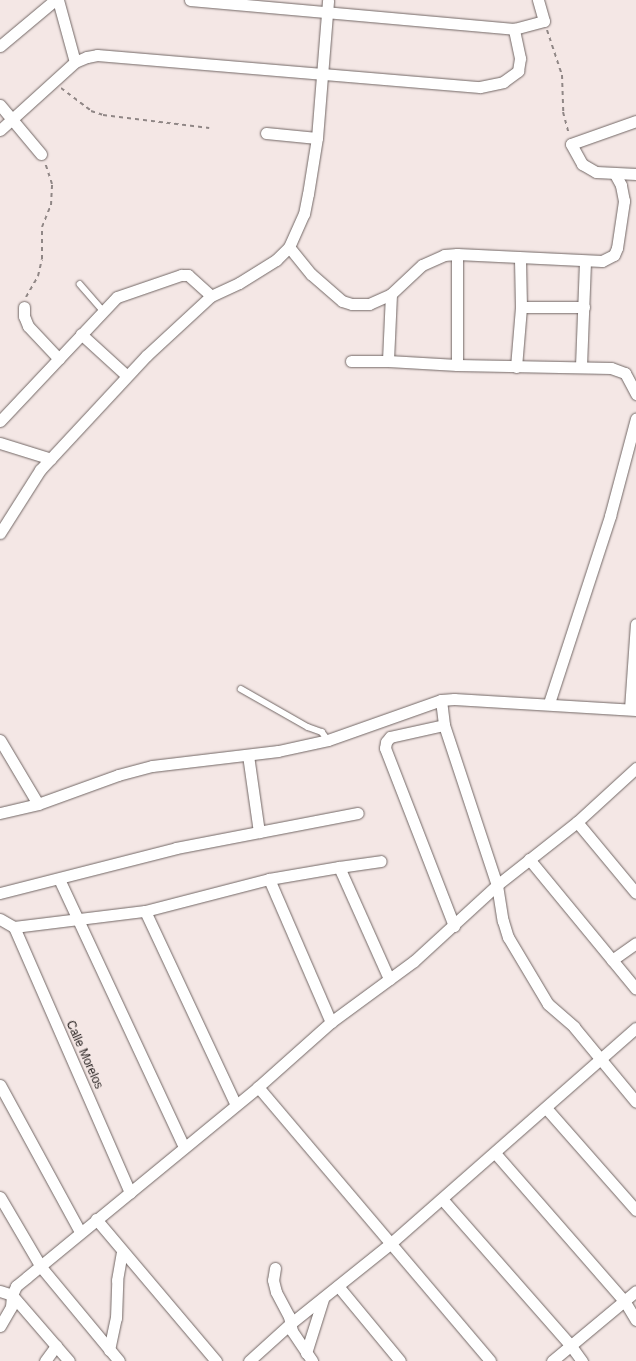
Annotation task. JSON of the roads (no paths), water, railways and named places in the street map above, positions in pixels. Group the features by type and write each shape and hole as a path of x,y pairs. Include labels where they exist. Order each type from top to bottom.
{"street":[{"path":"0,46 56,0 75,62"},
{"path":"190,0 327,6 514,30 544,21 538,0"},
{"path":"0,534 29,486 51,459 127,376 211,296 239,283 276,260 289,247 304,214 317,138 320,74 327,6"},
{"path":"0,130 75,62 97,55 480,87 503,82 518,71 520,58 514,30"},
{"path":"0,105 40,154"},
{"path":"636,121 571,144 577,157 588,168 596,172 636,174"},
{"path":"266,132 317,138"},
{"path":"289,247 311,274 342,300 352,304 369,304 391,294 422,265 438,257 457,254 585,261 608,259 614,255 617,248 624,201 615,174"},
{"path":"457,254 457,365"},
{"path":"516,367 521,306 520,258"},
{"path":"581,366 585,261"},
{"path":"0,421 104,310 126,292 181,275 188,275 211,296"},
{"path":"388,361 391,294"},
{"path":"521,306 584,307"},
{"path":"24,307 24,316 28,326 59,359"},
{"path":"81,334 127,376"},
{"path":"351,361 516,367 581,366 618,369 629,378 636,394"},
{"path":"549,703 610,516 636,418"},
{"path":"0,444 51,459"},
{"path":"0,812 38,804 118,775 152,766 248,755 328,740 441,700 549,703 633,710 636,624"},
{"path":"441,700 444,725 497,885 503,921 508,937 548,1004 574,1027 636,1102"},
{"path":"444,725 390,737 386,742 385,748 454,926"},
{"path":"0,740 38,804"},
{"path":"248,755 259,832"},
{"path":"0,1326 11,1307 12,1295 16,1286 258,1087 331,1022 389,979 454,926 497,885 634,776"},
{"path":"0,893 60,880 176,848 358,813"},
{"path":"577,822 636,893"},
{"path":"529,859 636,989"},
{"path":"0,919 14,927 145,911 269,879 380,861"},
{"path":"338,867 389,979"},
{"path":"269,879 331,1022"},
{"path":"60,880 184,1147"},
{"path":"145,911 236,1105"},
{"name":"Calle Morelos","path":"14,927 130,1193"},
{"path":"612,960 636,943"},
{"path":"249,1361 290,1324 391,1243 636,1028"},
{"path":"0,1085 80,1232"},
{"path":"258,1087 490,1361"},
{"path":"546,1108 636,1210"},
{"path":"495,1153 625,1302 636,1320"},
{"path":"0,1197 41,1267 119,1361"},
{"path":"442,1199 582,1361"},
{"path":"96,1219 216,1361"},
{"path":"110,1350 116,1318 117,1280 122,1252"},
{"path":"275,1268 273,1280 276,1292 290,1324 309,1357"},
{"path":"338,1286 400,1361"},
{"path":"0,1291 12,1295 69,1361"},
{"path":"552,1361 636,1291"},
{"path":"309,1357 323,1299"},
{"path":"45,1361 56,1346"}],"lane":[{"path":"80,284 104,310"},
{"path":"241,689 308,727 322,732 328,740"}]}
